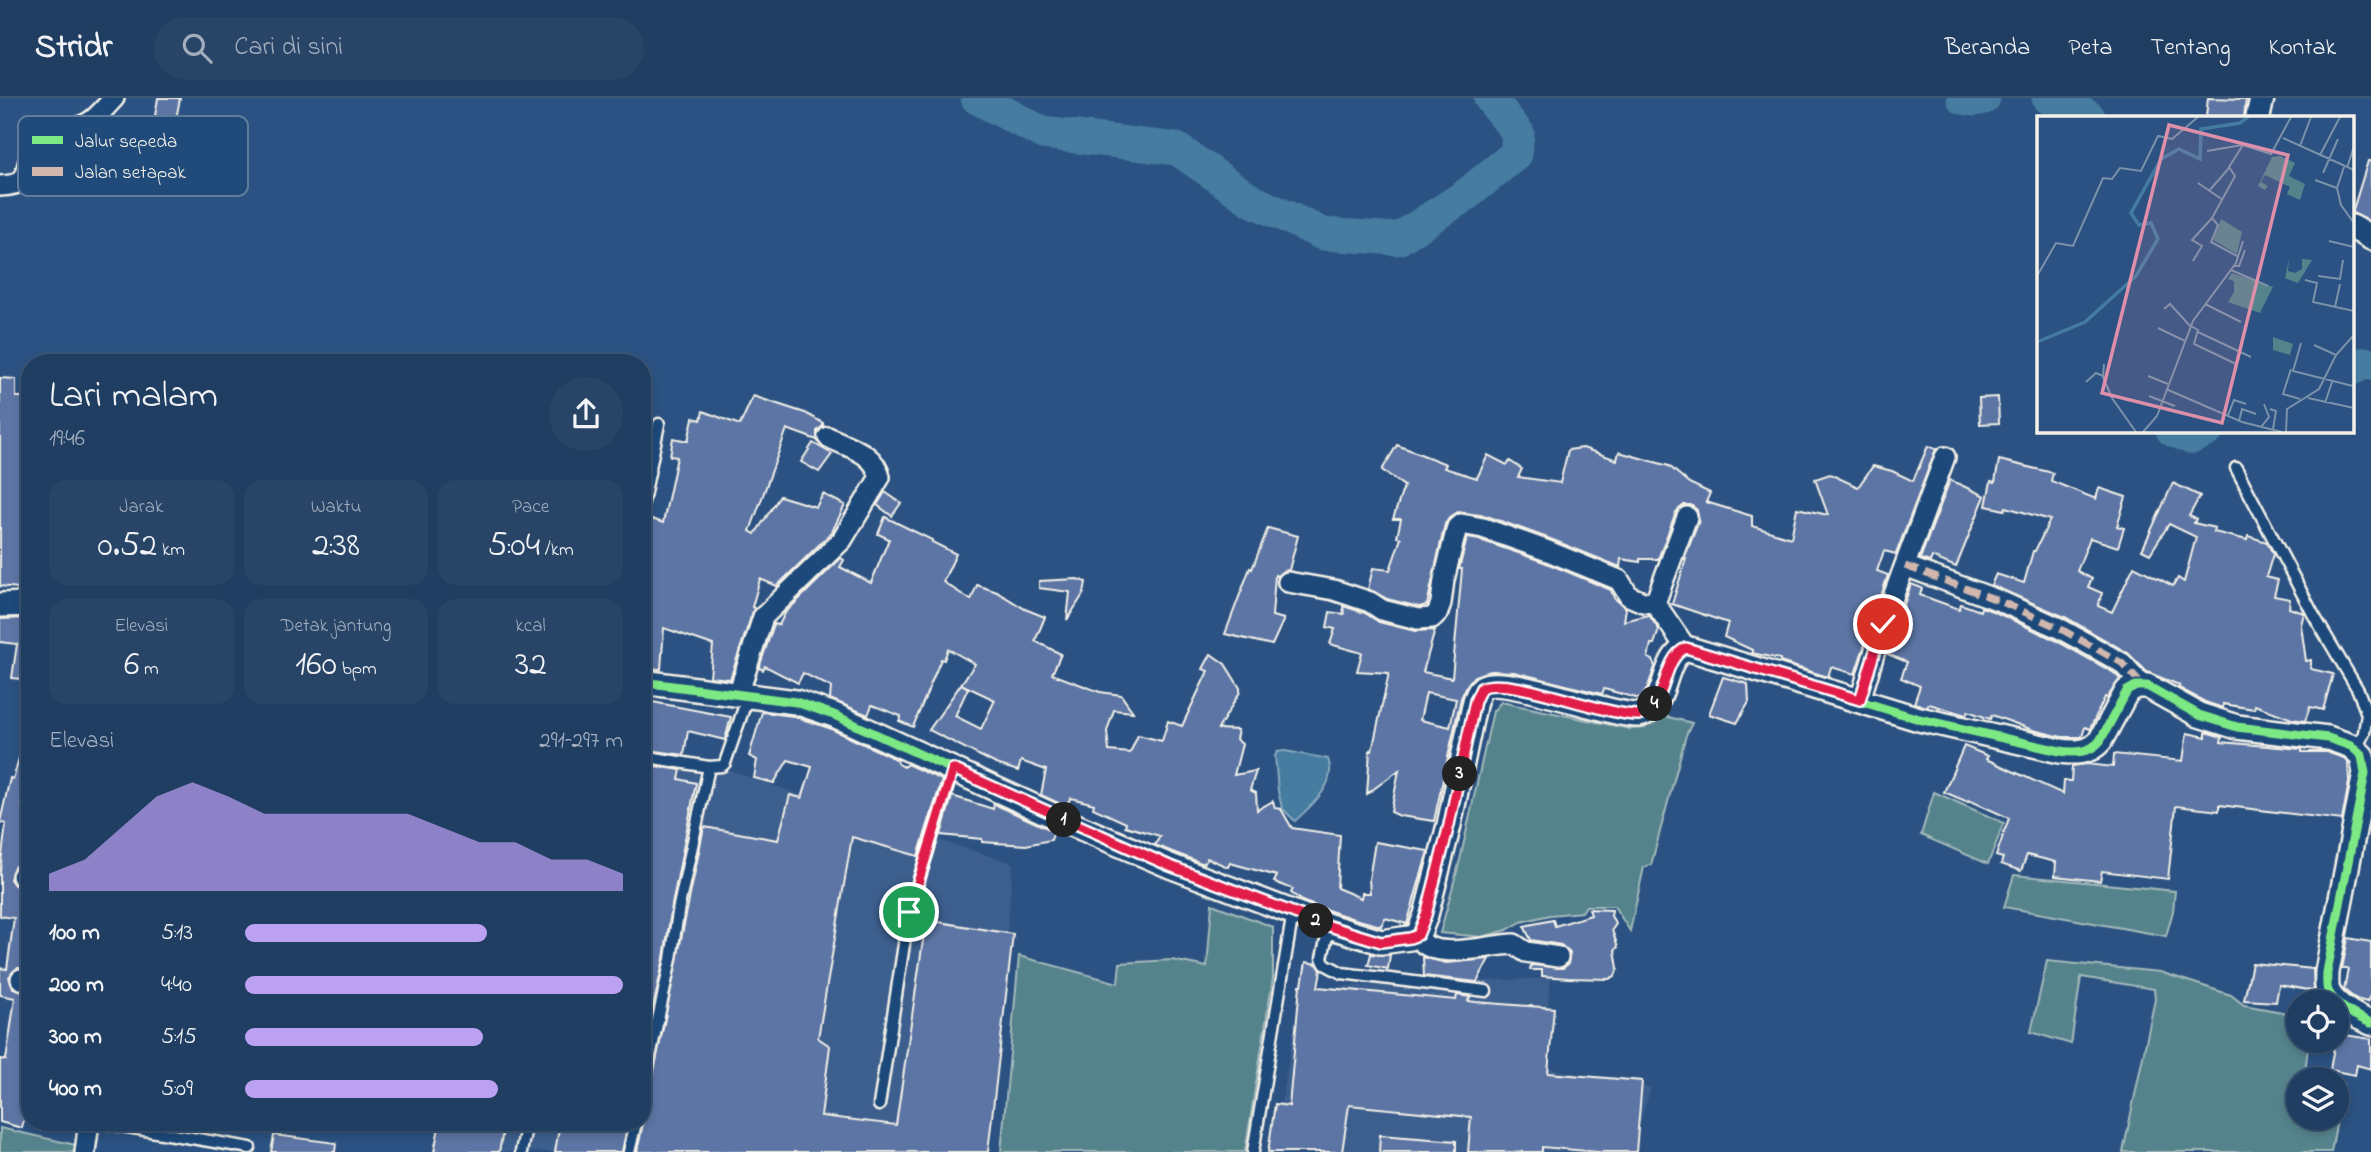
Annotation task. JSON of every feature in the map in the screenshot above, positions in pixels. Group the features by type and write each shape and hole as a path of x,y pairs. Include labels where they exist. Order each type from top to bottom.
{"street":[{"path":"96,116 114,98"},
{"path":"2258,116 2262,98"},
{"path":"0,186 18,183"},
{"path":"2354,229 2371,238"},
{"path":"743,695 759,622 842,540 880,477 877,466 870,457 828,438"},
{"path":"1860,700 1883,624 1945,457"},
{"path":"1655,603 1687,517"},
{"path":"1288,582 1334,590 1370,602 1382,610 1418,619 1432,618 1441,603 1457,527 1461,524 1509,537 1596,570 1619,580 1629,596 1643,602 1655,603"},
{"path":"1905,566 2000,601 2059,628 2122,663 2143,686"},
{"path":"1655,603 1686,648 1919,719 2060,751 2079,752 2095,747 2101,741 2127,691 2131,687 2143,686 2151,687 2199,715 2237,727 2328,738 2357,749 2365,761 2365,772 2327,972 2328,990 2334,999 2356,1016 2371,1023"},
{"path":"0,605 21,604"},
{"path":"1558,957 1526,952 1514,944 1469,950 1427,947 1421,943 1418,935 1426,915 1449,825 1475,701 1481,688 1494,684 1639,715 1645,714 1654,707 1679,651 1686,648"},
{"path":"651,683 792,701 834,715 1170,866 1329,926 1381,942 1418,935"},
{"path":"85,1152 88,1131"}],"lane":[{"path":"651,464 659,424"},
{"path":"2236,468 2313,614 2358,690 2367,713 2364,733 2357,749"},
{"path":"651,757 718,768 725,763 743,695"},
{"path":"651,1052 709,767"},
{"path":"879,1105 909,912 953,769"},
{"path":"1253,1152 1293,911"},
{"path":"1329,926 1322,958 1325,964 1342,973 1486,990"},
{"path":"151,1131 250,1148"},
{"path":"521,1152 525,1131"},
{"path":"629,1152 634,1131"}],"shaded area":[{"path":"651,743 865,817 1013,863 988,1152 445,1152 450,1131 651,1131"},
{"path":"1277,752 1328,759 1330,768 1326,786 1321,794 1295,821 1282,808 1278,791 1275,756"},
{"path":"1551,978 1541,1067 1651,1088 1630,1152 1273,1152 1301,988"}],"green space":[{"path":"1501,702 1630,729 1645,728 1656,714 1692,723 1686,735 1651,865 1644,867 1630,931 1614,906 1586,906 1582,912 1550,915 1521,922 1507,930 1482,937 1440,933 1460,860 1493,711"},
{"path":"1934,792 2004,823 1988,864 1921,835"},
{"path":"2014,875 2175,891 2166,936 2004,907"},
{"path":"1212,904 1273,927 1273,978 1245,1152 1001,1152 1019,956 1118,983 1120,963 1172,960 1207,967"},
{"path":"2047,961 2160,972 2231,995 2244,1005 2286,1013 2286,1053 2307,1053 2306,1067 2286,1067 2286,1130 2335,1130 2331,1152 2123,1152 2155,999 2154,989 2081,977 2071,1044 2031,1032"},
{"path":"0,1128 76,1145 75,1152 0,1152"}],"building":[{"path":"158,98 180,98 177,116 155,116"},
{"path":"2208,98 2246,99 2244,116 2206,116"},
{"path":"2368,161 2371,161 2371,222 2354,214"},
{"path":"0,378 16,379 16,397 21,397 21,588 0,586"},
{"path":"753,396 805,413 823,423 817,431 817,440 787,429 750,531 755,534 780,496 816,507 823,494 845,505 832,532 777,586 760,579 752,607 754,608 730,679 710,677 713,645 664,628 661,669 651,668 651,523 652,519 663,523 677,457 670,456 673,438 688,441 693,418 701,420 703,411 740,425"},
{"path":"1998,397 1999,423 1980,424 1979,398"},
{"path":"813,443 832,454 819,472 801,462"},
{"path":"1397,445 1446,464 1444,468 1477,478 1488,455 1507,465 1510,461 1522,469 1518,477 1560,483 1568,450 1583,448 1617,460 1619,452 1669,466 1689,483 1710,493 1706,502 1752,516 1752,526 1791,538 1797,508 1828,515 1815,479 1830,474 1858,487 1873,466 1913,481 1928,446 1936,449 1896,554 1884,551 1877,571 1888,575 1855,674 1831,667 1828,677 1780,662 1780,659 1752,653 1752,650 1724,637 1728,623 1672,604 1684,559 1699,521 1697,510 1691,505 1684,505 1676,512 1658,559 1640,559 1640,562 1621,559 1620,567 1487,516 1458,512 1445,524 1427,605 1419,607 1387,599 1368,589 1373,568 1390,570 1401,538 1397,537 1401,519 1393,519 1404,486 1382,470"},
{"path":"1999,460 2053,473 2051,481 2096,499 2099,488 2126,497 2117,526 2124,528 2118,547 2090,538 2077,571 2092,579 2088,587 2102,593 2098,606 2112,612 2134,566 2173,586 2178,578 2184,582 2196,537 2169,524 2150,554 2142,550 2173,483 2200,496 2189,516 2196,519 2194,523 2215,528 2214,532 2247,540 2248,536 2267,542 2273,554 2266,577 2278,580 2274,596 2290,599 2289,608 2304,613 2301,625 2306,661 2311,660 2311,669 2333,674 2323,710 2310,707 2305,721 2255,705 2254,709 2223,704 2223,708 2205,702 2179,688 2179,685 2147,672 2128,653 2065,617 1991,585 1996,574 2024,583 2033,551 2050,520 2006,507 2005,510 1986,506 1991,481 1995,482"},
{"path":"1950,480 1985,496 1956,567 1932,557 1930,562 1920,559"},
{"path":"885,492 901,503 892,516 877,505"},
{"path":"885,517 956,554 943,582 971,600 977,585 997,592 1025,609 1045,617 1035,641 1061,654 1052,674 1100,692 1121,695 1133,712 1114,710 1107,731 1109,751 1130,753 1138,735 1162,741 1168,721 1182,726 1208,671 1203,669 1211,654 1225,664 1240,688 1218,729 1238,730 1236,739 1242,744 1234,775 1256,771 1250,790 1256,793 1257,810 1273,801 1275,808 1281,809 1292,828 1340,835 1337,888 1361,898 1362,893 1370,893 1369,879 1375,842 1428,851 1407,924 1385,918 1381,926 1351,918 1304,902 1291,893 1293,889 1274,882 1277,876 1230,863 1228,867 1207,858 1204,864 1155,845 1160,836 1125,826 1126,823 1093,808 1094,804 1071,798 1065,806 1041,795 1046,770 1021,761 1018,771 996,764 929,730 961,684 975,664 948,649 944,660 941,659 913,727 899,721 901,716 872,705 868,715 830,699 831,687 803,673 798,683 765,666 763,670 759,668 774,624 779,625 785,613 841,558 844,560 840,567 871,583 889,539 878,534","holes":["961,684 995,700 981,729 955,716 968,688"]},
{"path":"1268,528 1298,536 1289,570 1275,575 1272,616 1284,619 1272,645 1225,634"},
{"path":"1467,538 1544,562 1611,590 1614,598 1626,608 1624,621 1649,615 1659,630 1654,644 1651,644 1648,658 1653,660 1655,667 1640,699 1604,689 1602,694 1514,672 1491,671 1474,676 1461,698 1434,821 1400,816 1391,812 1399,770 1367,794 1370,750 1372,751 1389,673 1357,671 1362,653 1330,644 1335,629 1327,627 1330,612 1344,614 1343,606 1365,613 1379,622 1415,631 1435,630 1423,672 1452,678 1462,569 1459,569","holes":["1426,693 1456,699 1450,727 1420,720"]},
{"path":"1077,579 1086,582 1084,593 1067,620 1070,592 1039,588 1039,581"},
{"path":"1911,584 1922,588 1920,595 1959,609 1961,604 1980,611 1981,607 1995,612 2053,639 2114,673 2120,679 2107,698 2105,697 2090,729 2085,727 2082,737 2062,737 1992,715 1990,719 1968,711 1966,715 1929,704 1927,707 1914,703 1920,686 1901,678 1907,662 1887,654"},
{"path":"21,618 21,679 12,678 17,644 0,642 0,619"},
{"path":"1723,677 1748,684 1749,702 1737,723 1709,714"},
{"path":"651,702 731,717 725,740 688,731 684,755 651,750"},
{"path":"762,712 793,716 829,728 898,760 897,763 904,767 907,764 942,780 918,856 852,837 818,1038 830,1046 821,1116 896,1125 926,920 1013,934 988,1152 637,1152 642,1131 651,1131 651,1086 704,827 778,840 790,795 802,798 812,767 788,760 774,783 754,778 757,760 749,756"},
{"path":"2206,732 2222,737 2221,742 2302,749 2302,752 2326,752 2344,758 2348,762 2349,782 2342,820 2219,805 2219,811 2176,806 2168,879 2102,871 2100,881 2055,876 2056,862 2027,855 2021,871 2001,864 2003,858 1996,856 2009,818 1944,792 1964,746 2063,794 2064,781 2071,781 2072,766 2087,764 2113,767 2114,754 2183,761 2187,733 2206,737"},
{"path":"21,751 21,864 14,867 10,879 14,885 21,887 21,968 17,968 9,977 13,988 21,990 21,1128 0,1122 0,1059 6,1060 15,998 0,995 0,968 7,969 14,918 0,916 0,871 6,824 0,822 10,778 13,779"},
{"path":"651,765 681,770 679,779 696,783 651,1016"},
{"path":"952,796 993,809 994,804 1054,831 1051,840 1026,845 982,842 982,839 941,835"},
{"path":"1589,909 1612,910 1611,916 1616,924 1612,930 1618,947 1615,950 1618,968 1615,976 1609,979 1568,978 1542,976 1542,970 1530,970 1531,965 1563,968 1568,964 1570,953 1561,945 1531,940 1524,926 1553,920 1555,926 1591,915"},
{"path":"2348,938 2371,942 2371,994 2367,1002 2356,999 2349,994 2349,990 2344,990 2348,969 2342,969"},
{"path":"1371,954 1390,955 1388,969 1368,965"},
{"path":"1423,957 1446,963 1489,959 1477,982 1424,976"},
{"path":"1306,962 1317,964 1321,970 1318,987 1456,1000 1457,995 1470,997 1468,1001 1554,1008 1548,1073 1642,1081 1636,1152 1542,1147 1542,1152 1468,1152 1471,1117 1349,1105 1342,1152 1268,1152 1275,1104 1289,1106 1300,985"},
{"path":"2252,963 2313,969 2314,990 2279,985 2276,1002 2244,1000"},
{"path":"2349,1036 2371,1039 2371,1069 2357,1065 2355,1075 2349,1074 2349,1067 2331,1067 2333,1053 2349,1053"},
{"path":"438,1131 503,1131 499,1152 434,1152"},
{"path":"558,1131 626,1131 622,1152 555,1152"},
{"path":"274,1135 336,1143 335,1152 271,1152"},
{"path":"1380,1135 1456,1141 1456,1152 1379,1152"}],"waterway":[{"path":"977,98 1043,133 1177,149 1251,200 1323,234 1398,239 1466,195 1516,154 1518,133 1490,98"},
{"path":"1963,98 1984,98"},
{"path":"2048,98 2069,104 2087,116"},
{"path":"2354,368 2365,363 2371,364"},
{"path":"2177,432 2191,438 2204,432"}],"marked path":[{"path":"1905,566 2000,601 2059,628 2122,663 2143,686"}],"cycle path":[{"path":"651,683 796,702 834,715 1170,866 1329,926 1381,942 1418,935 1426,915 1449,825 1475,701 1483,687 1511,686 1624,714 1639,715 1649,711 1655,704 1672,662 1686,648 1919,719 2071,752 2087,750 2096,745 2127,691 2136,686 2147,686 2199,715 2237,727 2328,738 2351,746 2362,756 2365,773 2327,972 2327,984 2331,996 2341,1006 2371,1023"}],"route":[{"path":"909,912 953,769 1170,866 1329,926 1381,942 1410,938 1418,935 1426,915 1449,825 1475,701 1481,688 1494,684 1633,715 1645,714 1654,707 1679,651 1686,648 1860,700 1883,624"}]}
